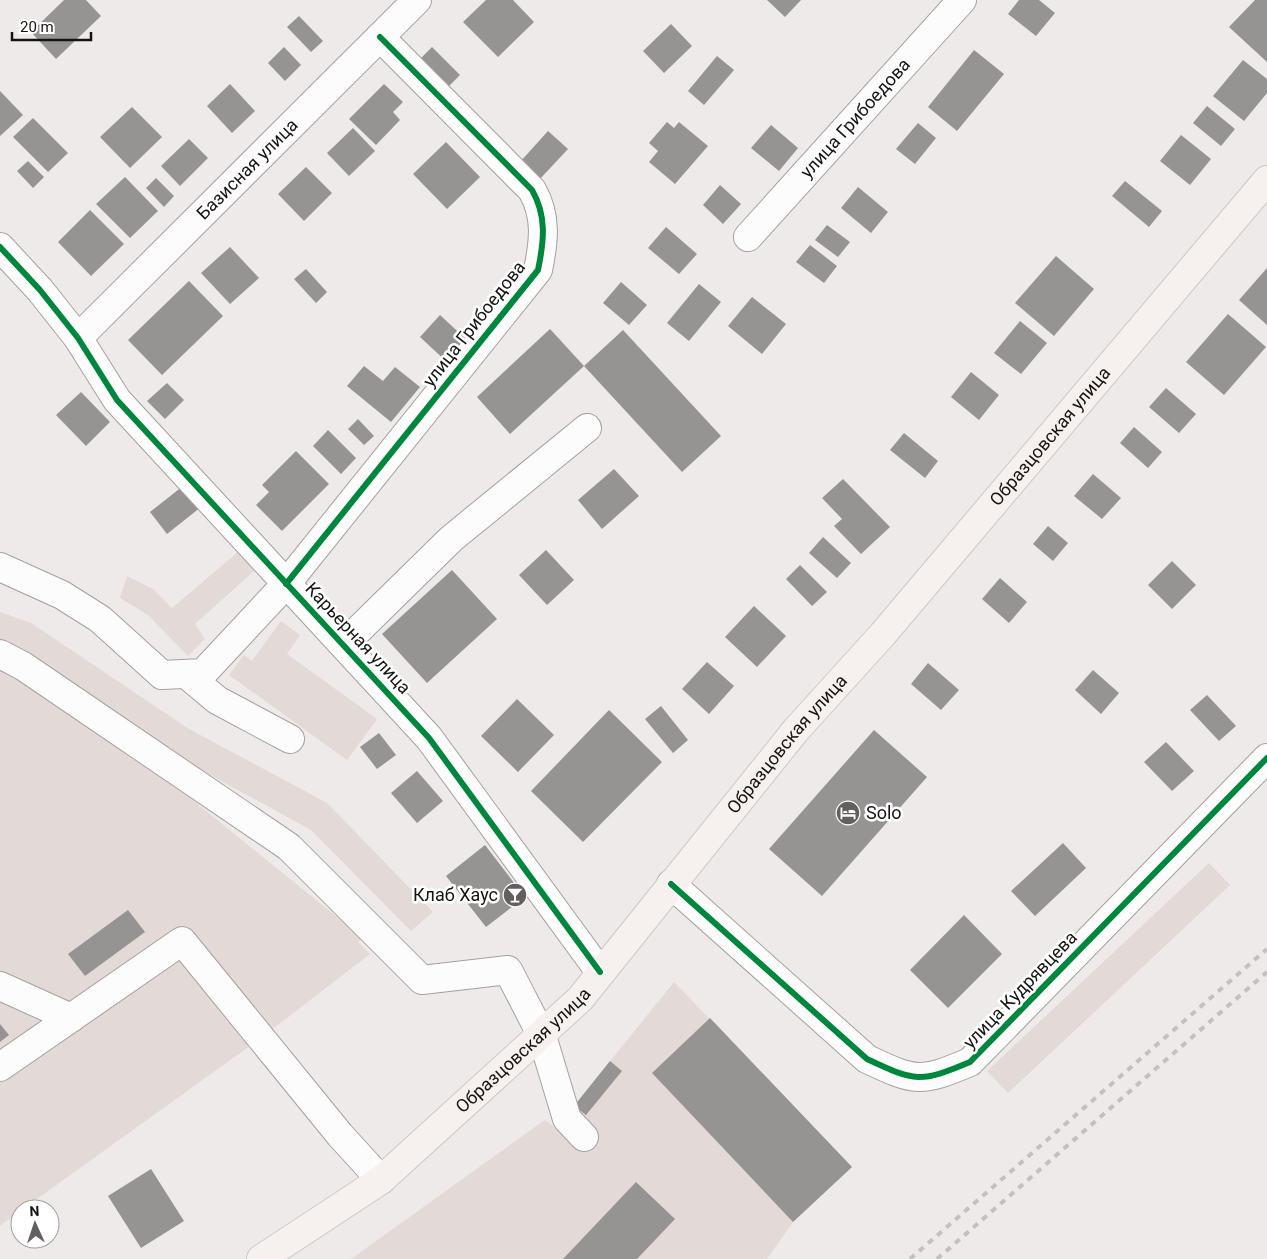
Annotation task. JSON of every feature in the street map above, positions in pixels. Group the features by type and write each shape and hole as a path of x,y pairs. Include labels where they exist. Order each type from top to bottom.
{"main road":[{"name":"Образцовская улица","path":"262,1259 381,1180 542,1036 580,999 796,730 883,634 1267,180"}],"street":[{"name":"Базисная улица","path":"78,338 417,0"},
{"name":"улица Грибоедова","path":"748,237 962,0"},
{"name":"улица Грибоедова","path":"0,567 62,595 100,619 162,675 203,673 286,584 538,270 544,238 540,203 532,190 380,36"},
{"name":"Карьерная улица","path":"0,247 40,290 78,338 116,400 344,644 429,738 600,972"},
{"path":"344,644 451,539 587,428"},
{"path":"0,654 23,666 289,847 422,980 508,970 542,1036 567,1119 584,1137"},
{"path":"186,674 217,700 290,739"},
{"name":"улица Кудрявцева","path":"671,884 867,1059 894,1072 920,1079 941,1074 970,1062 1267,758"},
{"path":"0,1067 182,941 340,1135 381,1180"},
{"path":"0,986 71,1018"}],"shaded area":[{"path":"238,552 254,571 195,624 205,639 188,656 148,615 120,598 127,576 153,589 172,608"},
{"path":"0,612 31,623 189,729 327,803 433,912 411,931 311,830 172,754 21,648 0,640"},
{"path":"281,621 300,635 287,654 377,719 347,760 229,675 244,655 252,661"},
{"path":"0,670 25,685 190,798 363,938 358,942 370,954 261,1038 37,1199 10,1199 10,1218 0,1226"},
{"path":"1209,863 1230,885 1008,1093 987,1071"},
{"path":"674,982 852,1167 793,1222 767,1259 351,1259 545,1120 558,1130 574,1106"}],"building":[{"path":"64,0 86,0 101,16 56,59 31,32"},
{"path":"486,0 513,0 534,22 498,57 463,22"},
{"path":"767,0 801,0 785,17"},
{"path":"1019,0 1039,0 1055,13 1036,36 1008,14"},
{"path":"1255,0 1267,0 1267,62 1229,27"},
{"path":"299,16 323,41 311,52 287,27"},
{"path":"671,24 692,46 664,73 643,51"},
{"path":"284,47 301,65 285,81 268,63"},
{"path":"432,47 460,75 446,89 418,61"},
{"path":"974,50 1004,74 957,131 928,107"},
{"path":"717,56 734,70 704,105 688,91"},
{"path":"1243,60 1267,79 1267,93 1244,121 1213,96"},
{"path":"230,84 255,111 232,133 207,106"},
{"path":"384,84 403,102 393,112 400,120 376,145 349,119"},
{"path":"0,91 23,115 0,136"},
{"path":"1207,106 1235,129 1221,146 1193,123"},
{"path":"132,107 162,137 130,168 100,137"},
{"path":"33,118 68,153 48,172 13,137"},
{"path":"667,122 674,128 679,122 708,146 675,184 649,162 658,151 649,143"},
{"path":"918,123 936,138 915,164 896,149"},
{"path":"771,125 798,148 779,171 751,148"},
{"path":"353,128 375,151 349,176 327,153"},
{"path":"548,131 568,149 539,180 520,162"},
{"path":"1181,135 1211,159 1190,185 1160,161"},
{"path":"189,139 208,158 180,186 161,166"},
{"path":"446,142 480,177 447,209 413,174"},
{"path":"28,161 44,177 33,188 17,171"},
{"path":"306,167 332,193 304,221 278,194"},
{"path":"125,177 158,211 130,238 96,204"},
{"path":"156,178 174,196 164,207 146,188"},
{"path":"1125,181 1162,211 1149,227 1112,196"},
{"path":"720,185 741,204 723,224 703,205"},
{"path":"858,187 888,212 871,233 841,208"},
{"path":"90,210 124,244 91,276 58,242"},
{"path":"827,225 850,242 838,257 815,240"},
{"path":"666,227 697,254 679,274 648,248"},
{"path":"810,245 837,266 824,283 796,262"},
{"path":"230,247 259,278 230,304 201,273"},
{"path":"1056,256 1094,289 1054,336 1015,303"},
{"path":"1267,268 1267,325 1239,300"},
{"path":"306,269 327,292 316,303 294,279"},
{"path":"189,281 223,316 162,375 128,340"},
{"path":"621,282 647,305 629,325 603,303"},
{"path":"699,284 721,302 689,341 667,323"},
{"path":"752,297 786,324 762,354 728,326"},
{"path":"1228,314 1266,347 1224,395 1186,362"},
{"path":"440,315 468,341 448,363 420,337"},
{"path":"1020,321 1047,343 1021,374 994,353"},
{"path":"550,329 584,366 510,434 477,397"},
{"path":"623,330 721,436 682,472 584,366"},
{"path":"364,366 383,381 395,367 420,387 391,422 347,386"},
{"path":"971,372 999,395 979,420 951,397"},
{"path":"167,383 184,400 165,419 147,401"},
{"path":"1166,388 1196,414 1179,433 1149,407"},
{"path":"81,392 110,422 86,446 56,415"},
{"path":"358,419 374,436 364,445 348,429"},
{"path":"1134,427 1162,452 1148,468 1120,443"},
{"path":"328,430 356,458 341,474 313,446"},
{"path":"904,433 938,461 925,478 890,450"},
{"path":"296,451 329,484 282,531 256,505 269,492 262,485"},
{"path":"614,469 639,496 602,529 578,500"},
{"path":"1093,474 1121,498 1102,519 1074,496"},
{"path":"843,479 890,527 861,554 834,526 842,519 822,498"},
{"path":"183,486 201,507 167,534 150,512"},
{"path":"1048,526 1068,543 1053,561 1033,544"},
{"path":"823,537 851,563 837,578 809,553"},
{"path":"546,550 574,580 547,605 519,575"},
{"path":"1172,561 1196,585 1172,609 1148,585"},
{"path":"800,565 827,592 812,606 786,579"},
{"path":"452,570 497,619 427,683 382,634"},
{"path":"1000,578 1027,602 1009,623 982,599"},
{"path":"754,606 786,636 757,667 725,637"},
{"path":"707,662 734,686 709,714 682,689"},
{"path":"928,663 959,690 941,710 911,684"},
{"path":"1093,670 1119,693 1101,714 1075,690"},
{"path":"1207,695 1236,726 1219,741 1190,710"},
{"path":"517,699 554,735 518,772 481,736"},
{"path":"661,706 688,740 673,753 645,719"},
{"path":"609,710 662,762 583,842 531,791"},
{"name":"Solo","path":"874,730 927,777 822,896 769,849"},
{"path":"379,733 396,755 377,769 360,747"},
{"path":"1166,742 1194,771 1172,791 1144,762"},
{"path":"417,771 443,801 417,823 391,793"},
{"path":"1063,843 1086,868 1035,916 1011,891"},
{"path":"485,845 525,897 486,927 446,876"},
{"path":"128,910 145,932 85,976 68,954"},
{"path":"964,915 1002,954 948,1008 910,970"},
{"path":"710,1018 852,1167 793,1222 652,1073"},
{"path":"0,1024 9,1035 0,1042"},
{"path":"610,1061 622,1071 586,1115 574,1106"},
{"path":"151,1169 184,1221 141,1248 108,1196"},
{"path":"636,1182 675,1219 637,1259 563,1259"}],"railway":[{"path":"910,1259 1267,949"},
{"path":"937,1259 1267,972"}],"cycle path":[{"path":"286,584 538,270 540,259 543,239 542,219 532,190 380,37"},
{"path":"0,247 40,290 78,338 117,400 429,738 600,972"},
{"path":"671,884 867,1059 908,1076 918,1077 940,1074 970,1062 1267,758"}],"place":[{"name":"Solo","path":"848,813"},
{"name":"Клаб Хаус","path":"515,895"}]}
